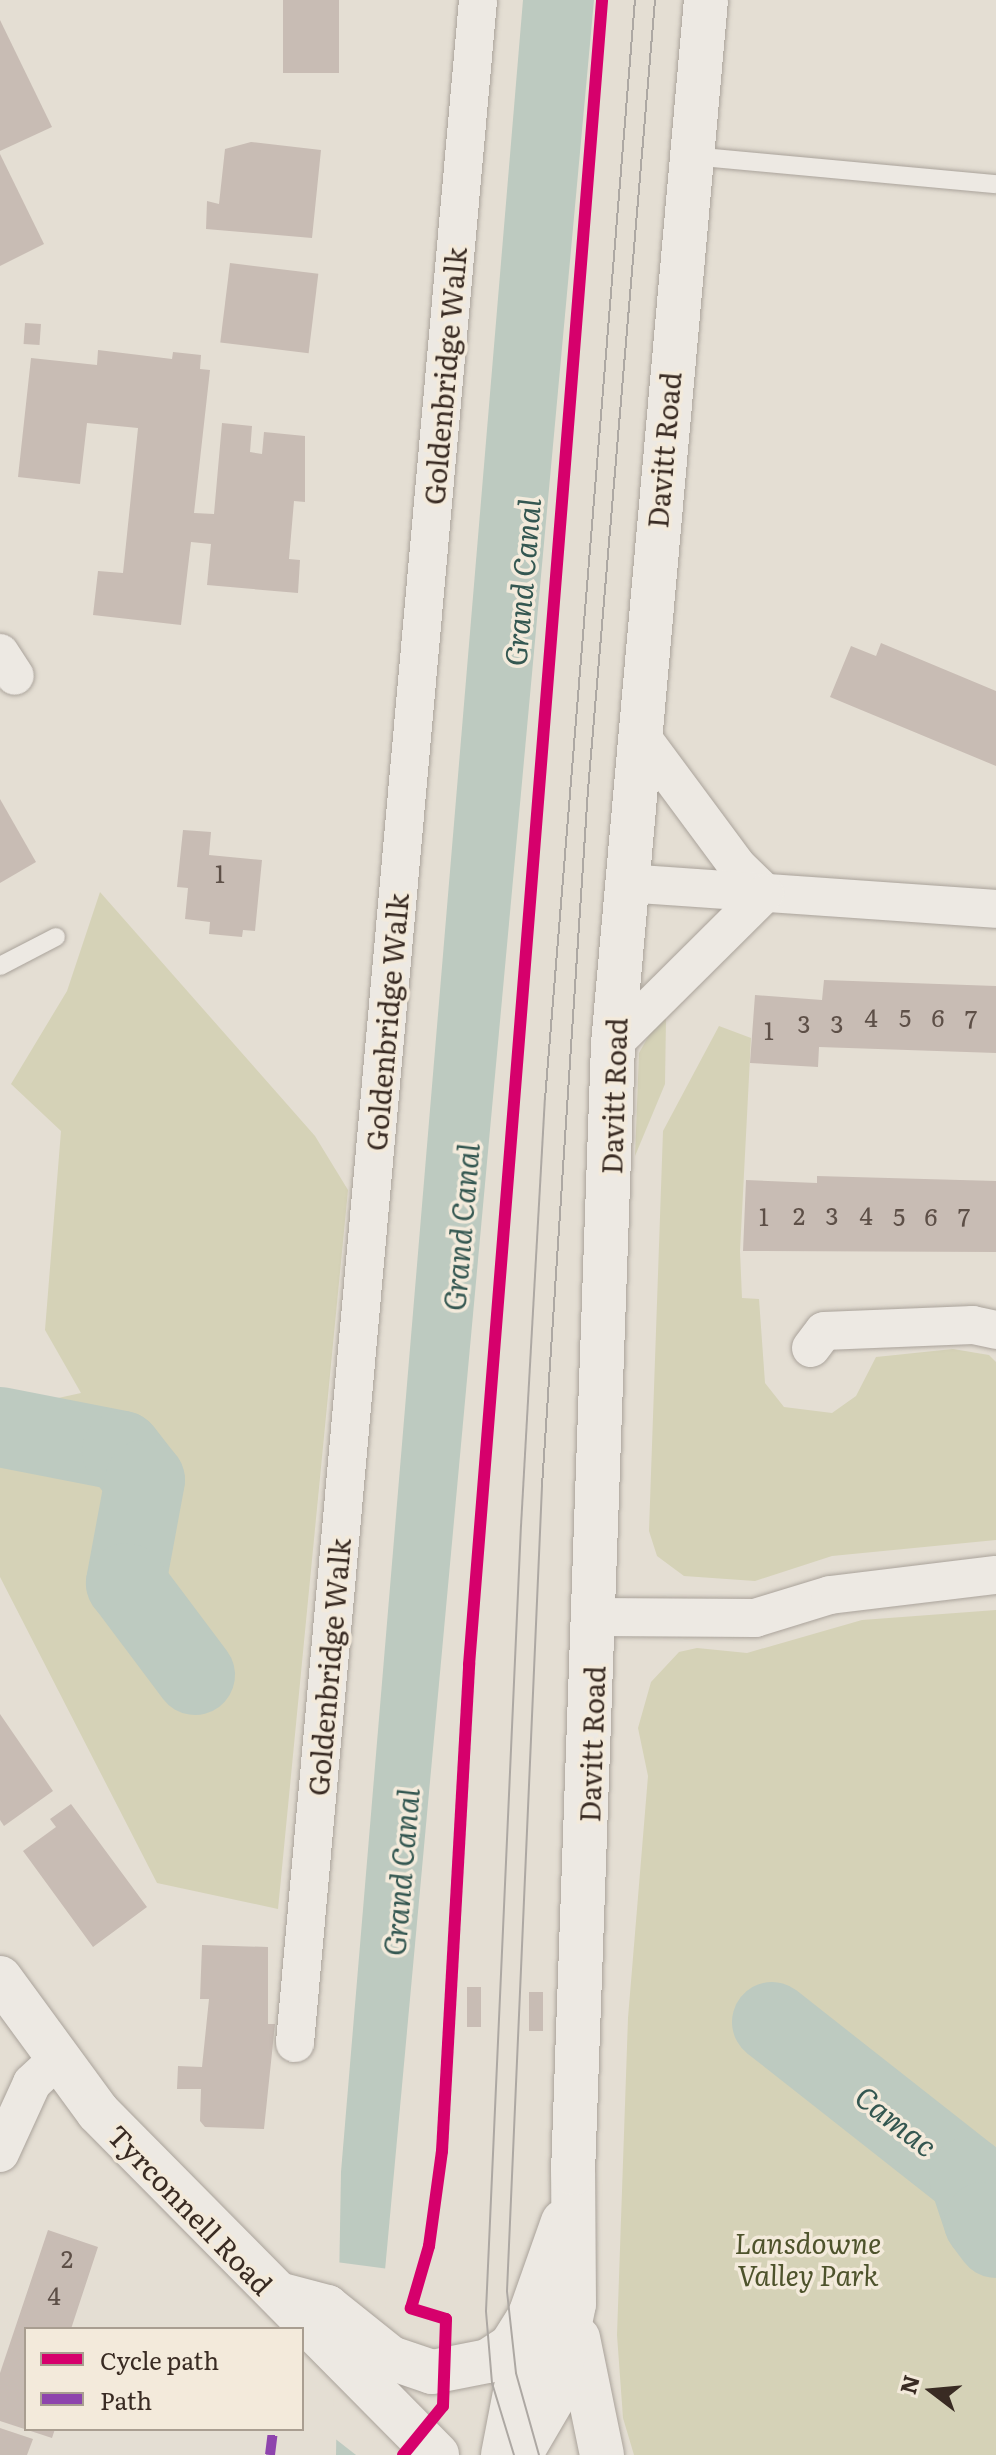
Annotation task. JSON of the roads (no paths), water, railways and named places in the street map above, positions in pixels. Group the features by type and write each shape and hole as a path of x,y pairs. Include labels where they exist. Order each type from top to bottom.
{"main road":[{"name":"Davitt Road","path":"520,2455 560,2384 574,2304 573,2195 613,1044 689,156 706,0"},
{"name":"Tyrconnell Road","path":"0,1978 108,2124 272,2292 325,2325 384,2404 437,2455"},
{"name":"Davitt Road","path":"503,2455 530,2315 573,2195"},
{"path":"574,2304 583,2380 602,2455"},
{"name":"Davitt Road","path":"325,2325 391,2358 432,2372 475,2366 511,2346 530,2315"}],"street":[{"name":"Goldenbridge Walk","path":"295,2043 478,0"},
{"path":"638,732 738,867 765,893"},
{"path":"626,883 996,909"},
{"path":"613,1044 765,893"},
{"path":"811,1348 824,1331 973,1325 996,1330"},
{"path":"595,1617 755,1618 830,1595 996,1575"},
{"path":"0,2153 32,2083 58,2059"}],"lane":[{"path":"689,156 996,184"},
{"path":"0,966 56,937"}],"water":[{"name":"Grand Canal","path":"523,0 594,0 368,2455 336,2455 341,2172"}],"waterway":[{"name":"Camac","path":"0,1427 122,1451 145,1480 126,1583 195,1675"},
{"name":"Camac","path":"772,2022 969,2177 984,2222 996,2238"}],"tram line":[{"path":"514,2455 492,2383 486,2311 521,1526 545,1099 635,0"},
{"path":"539,2455 516,2373 507,2291 542,1486 588,790 655,0"}],"park label":[{"name":"Lansdowne Valley Park","path":"808,2258"}]}
